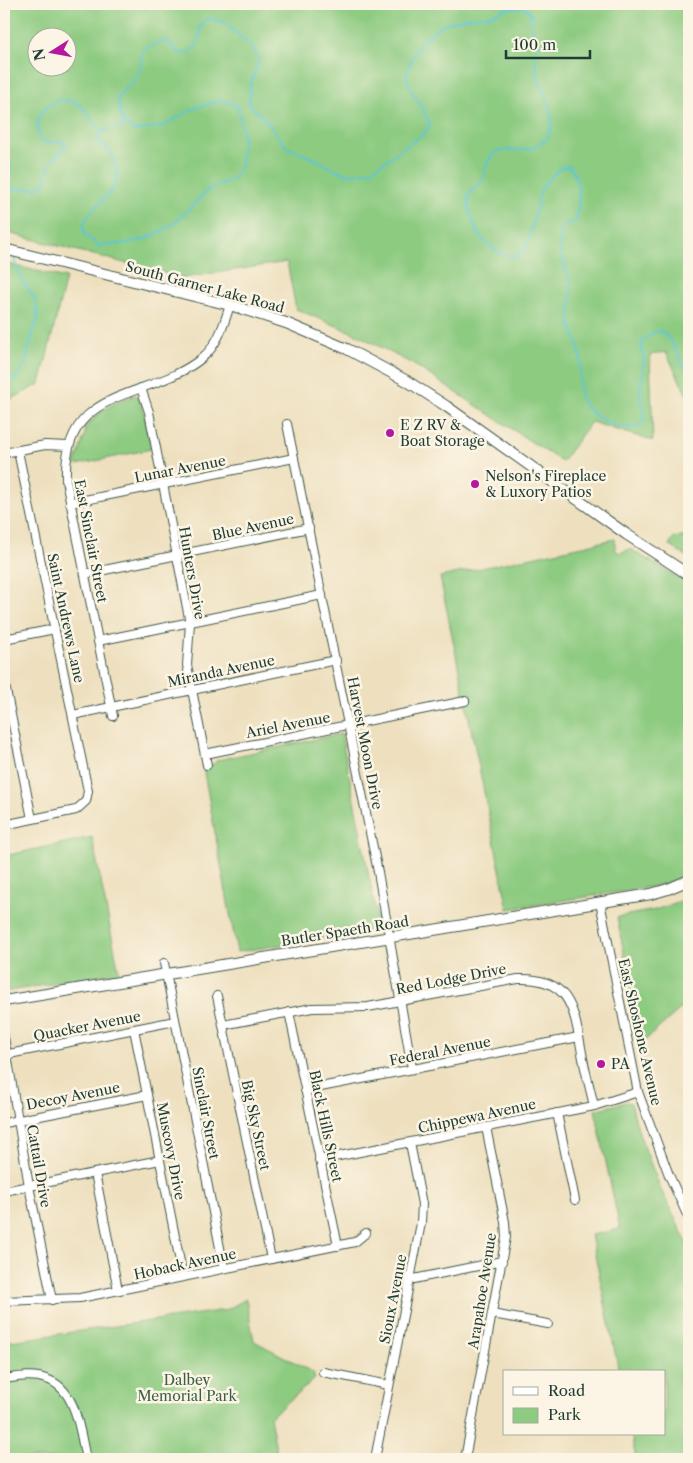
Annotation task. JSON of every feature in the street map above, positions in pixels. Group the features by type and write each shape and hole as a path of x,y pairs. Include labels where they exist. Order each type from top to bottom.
{"main road":[{"name":"South Garner Lake Road","path":"4,249 230,305 286,323 347,349 407,381 470,422 626,534 689,575"},
{"name":"Butler Spaeth Road","path":"4,1001 651,894 689,880"}],"street":[{"name":"East Sinclair Street","path":"114,716 70,503 65,472 68,446 74,432 86,416 102,405 184,371 203,358 221,334 230,305"},
{"name":"Hunters Drive","path":"142,388 149,412 190,623 187,665 207,764"},
{"name":"Harvest Moon Drive","path":"287,424 378,872 412,1068"},
{"path":"4,453 45,446 68,446"},
{"name":"Saint Andrews Lane","path":"18,450 88,791 86,801 76,810 32,819"},
{"name":"Lunar Avenue","path":"70,503 163,486 294,458"},
{"name":"Blue Avenue","path":"84,574 309,528"},
{"path":"98,641 322,595"},
{"path":"4,639 55,628"},
{"name":"Miranda Avenue","path":"73,715 336,660"},
{"path":"4,680 32,819 4,825"},
{"name":"Ariel Avenue","path":"205,754 465,701"},
{"name":"East Shoshone Avenue","path":"600,902 638,1092 669,1175 689,1219"},
{"name":"Sinclair Street","path":"164,963 224,1268"},
{"name":"Red Lodge Drive","path":"223,1025 312,1008 368,1008 518,979 534,978 549,983 564,995 573,1010 594,1106"},
{"name":"Big Sky Street","path":"217,996 271,1259"},
{"name":"Black Hills Street","path":"290,1012 338,1246"},
{"name":"Quacker Avenue","path":"5,1055 175,1021"},
{"name":"Muscovy Drive","path":"134,1030 184,1277"},
{"name":"Cattail Drive","path":"4,1037 5,1055 52,1300"},
{"name":"Federal Avenue","path":"305,1090 579,1037"},
{"name":"Chippewa Avenue","path":"319,1160 594,1106 638,1092"},
{"name":"Decoy Avenue","path":"4,1123 147,1095"},
{"path":"558,1113 575,1200"},
{"name":"Arapahoe Avenue","path":"465,1459 506,1237 486,1126"},
{"name":"Sioux Avenue","path":"375,1459 421,1223 422,1204 410,1143"},
{"path":"4,1191 160,1160"},
{"path":"95,1173 118,1290"},
{"name":"Hoback Avenue","path":"4,1301 80,1298 338,1246 355,1242 366,1233"},
{"path":"409,1280 502,1261"},
{"path":"492,1314 548,1324"},
{"path":"323,1372 389,1385"},
{"path":"4,1379 30,1376 46,1378 56,1383 71,1402 86,1459"}],"green space":[{"path":"4,4 689,4 689,400 666,352 650,355 653,441 591,422 562,462 416,366 356,334 296,309 287,262 183,278 4,232"},
{"path":"4,263 66,278 40,384 4,403"},
{"path":"136,395 144,412 151,449 75,464 85,434 85,428 108,407"},
{"path":"689,536 689,558 669,545 673,538"},
{"path":"615,539 615,550 620,553 630,549 689,584 689,872 676,880 657,886 508,909 440,577"},
{"path":"341,734 379,927 378,929 237,952 203,767 214,764 217,760"},
{"path":"92,837 119,972 4,992 4,856"},
{"path":"689,898 689,1001 641,1044 617,917 655,910"},
{"path":"626,1102 631,1103 640,1136 661,1190 689,1247 689,1453 683,1459 636,1459 631,1436 666,1436 666,1370 619,1370 591,1235 620,1229 595,1110"},
{"name":"Dalbey Memorial Park","path":"246,1299 254,1341 313,1372 315,1379 270,1417 278,1459 4,1459 4,1342 226,1310"}],"waterway":[{"path":"4,158 8,160 11,167 5,179 6,184 13,189 40,187 45,182 49,164 66,146 64,142 45,142 40,139 37,128 42,111 56,102 74,102 83,108 102,131 119,128 124,123 118,102 119,97 139,72 143,49 163,41 170,43 177,52 186,54 196,46 200,36 200,27 208,18 225,23 254,49 259,61 250,86 249,104 269,124 286,147 347,174 357,174 372,170 424,134 430,124 411,90 406,76 412,58 422,41 443,24 465,18 491,15 505,9 524,7 532,15 532,30 539,42 535,56 538,78 549,105 552,122 548,138 536,146 522,150 500,151 492,155 482,180 469,194 470,211 474,225 480,237 494,249 508,256 517,256 522,253 530,236 543,186 559,170 569,166 578,185 578,207 576,221 564,224 559,239 571,287 570,320 580,356 579,390 585,406 596,417 612,424 636,428 643,421 644,410 640,394 644,360 641,348 642,341 656,331 663,332 671,341 689,375"},
{"path":"102,131 96,138 111,153 118,172 114,188 90,213 83,224 85,235 99,246 146,239 174,224 209,189 233,179 240,169 243,134 238,106 221,100 195,108 163,126 134,131 124,123"},
{"path":"4,232 10,246"},
{"path":"4,385 15,378 25,365 38,318 35,299 20,277 13,255"}],"place":[{"name":"E Z RV & Boat Storage","path":"390,433"},
{"name":"Nelson's Fireplace & Luxory Patios","path":"475,484"},
{"name":"PA","path":"601,1064"}]}
